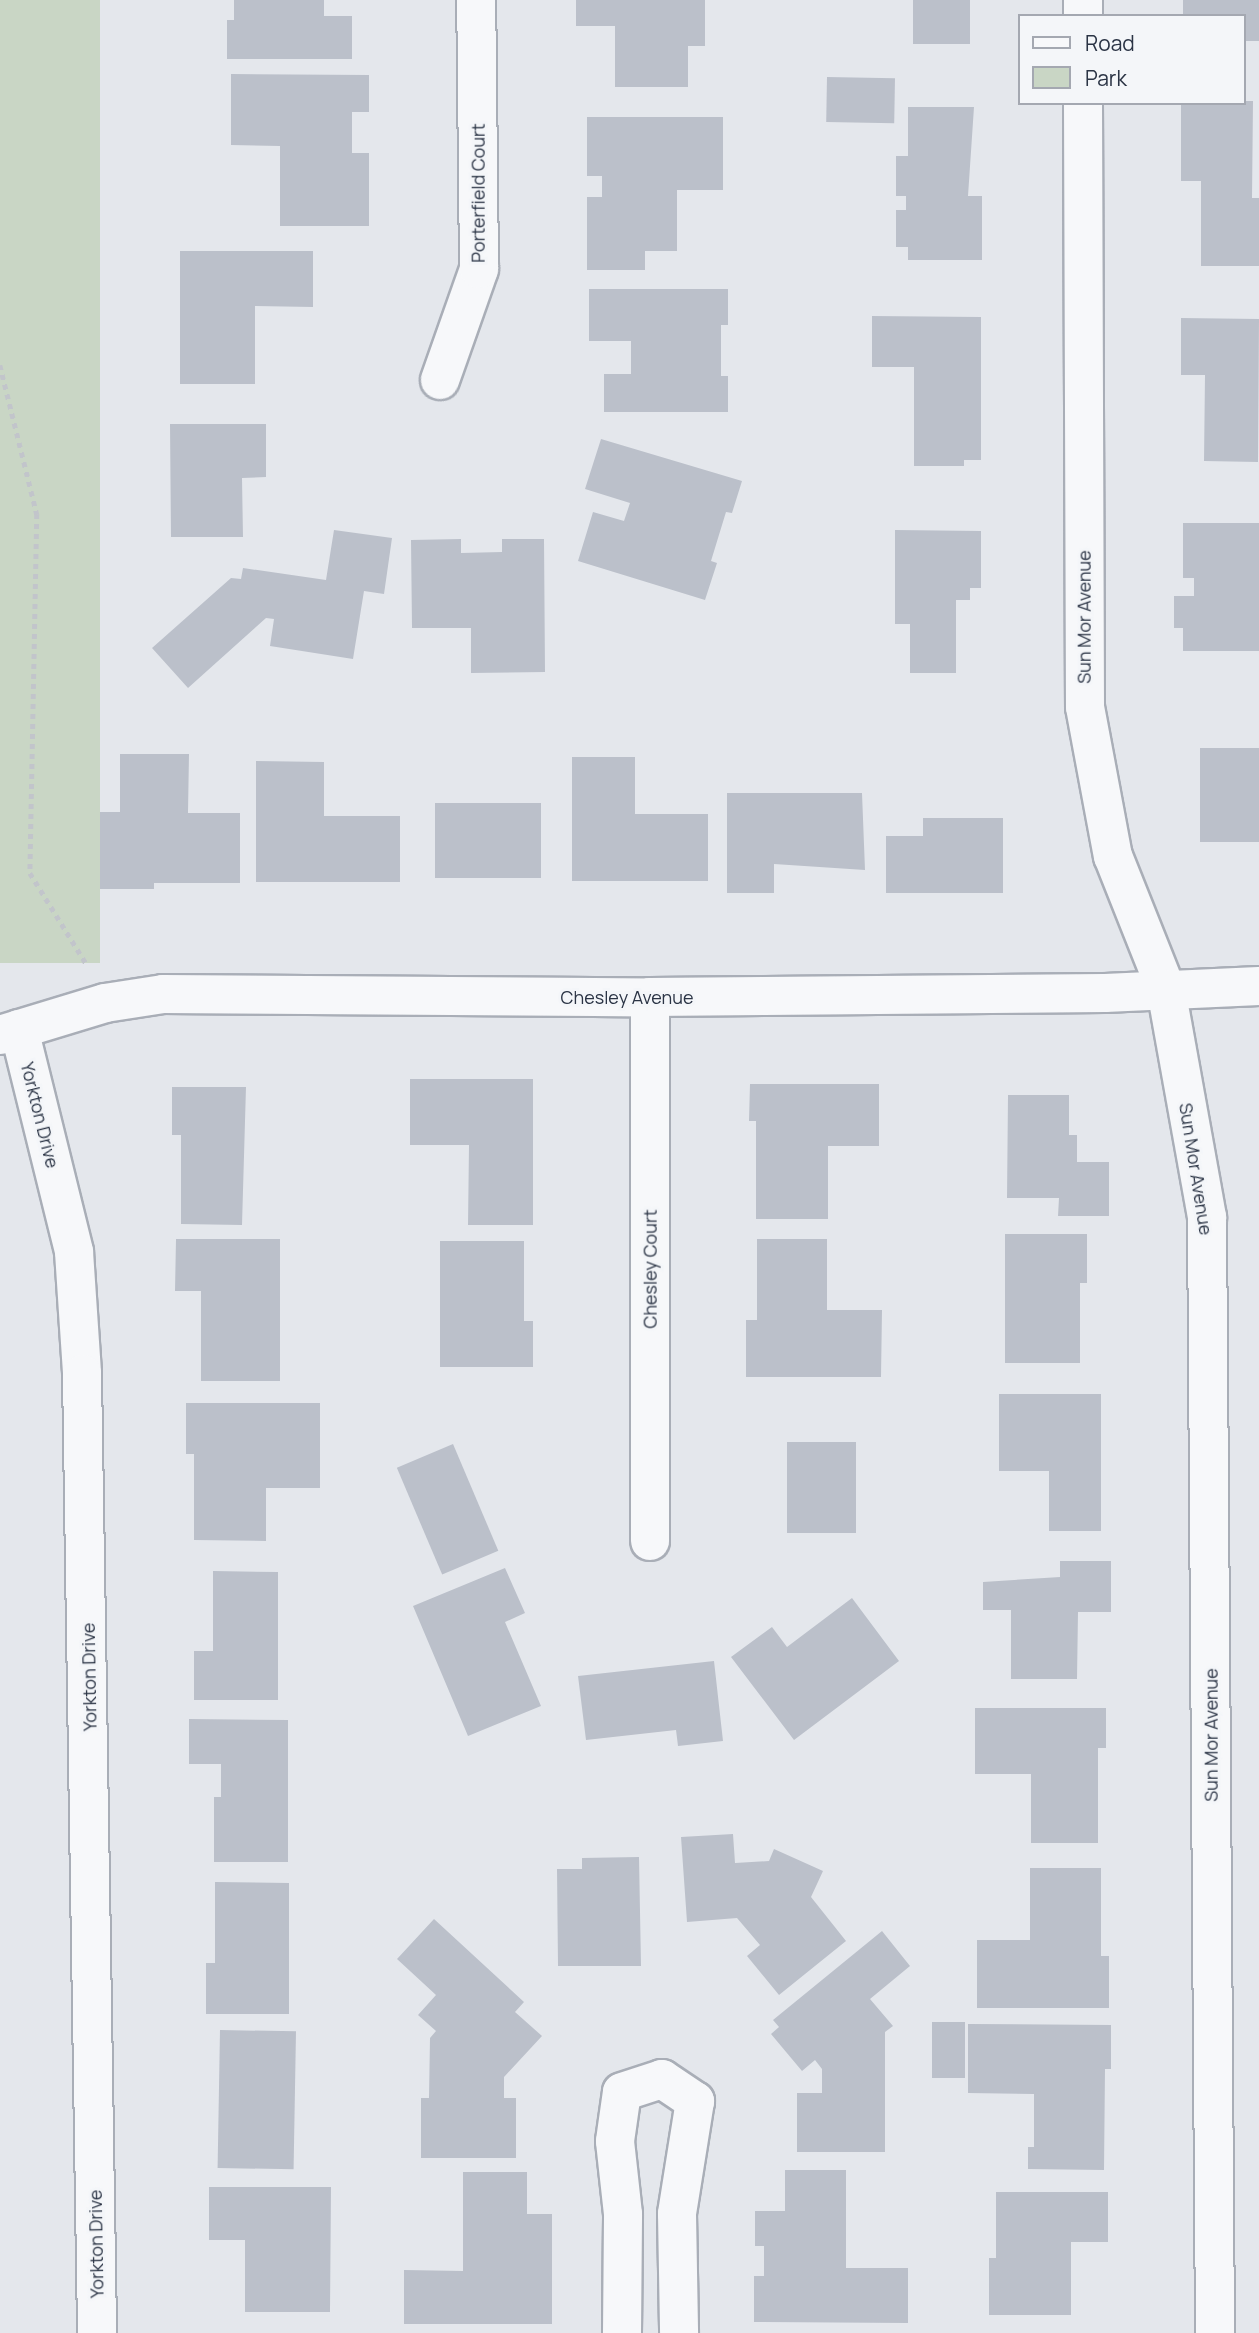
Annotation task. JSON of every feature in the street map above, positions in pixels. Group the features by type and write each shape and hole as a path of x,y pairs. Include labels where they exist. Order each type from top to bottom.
{"street":[{"name":"Porterfield Court","path":"440,380 479,269 476,0"},
{"name":"Sun Mor Avenue","path":"1083,105 1084,707 1113,856 1166,989 1208,1217 1214,2333"},
{"name":"Chesley Avenue","path":"9,1032 94,1007 163,994 650,997 1104,993 1259,986"},
{"name":"Chesley Court","path":"650,997 650,1541"},
{"name":"Yorkton Drive","path":"9,1032 74,1251 82,1374 97,2333"},
{"path":"622,2333 623,2214 615,2141 622,2092 662,2079 695,2101 677,2214 680,2333"},
{"path":"623,2214 677,2214"}],"path":[{"path":"0,365 37,514 30,873 86,959 94,1007"}],"green space":[{"path":"0,0 100,0 100,963 0,963"}],"building":[{"path":"234,0 324,0 324,16 352,16 352,59 227,59 227,20 234,20"},
{"path":"576,0 705,0 705,46 688,46 688,87 615,87 615,26 576,26"},
{"path":"913,0 970,0 970,44 913,44"},
{"path":"1183,0 1259,0 1259,41 1245,41 1245,14 1183,14"},
{"path":"231,74 369,75 369,112 352,112 352,153 369,153 369,226 280,226 280,146 231,145"},
{"path":"827,77 895,78 894,123 826,122"},
{"path":"1245,101 1253,101 1252,198 1259,198 1259,266 1201,266 1201,181 1181,181 1181,105 1245,105"},
{"path":"908,107 974,107 968,196 982,196 982,260 908,260 908,247 896,247 896,210 906,210 906,196 896,196 896,156 908,156"},
{"path":"587,117 723,117 723,190 677,190 677,251 645,251 645,270 587,270 587,197 602,197 602,176 587,176"},
{"path":"180,251 313,251 313,307 255,306 255,384 180,384"},
{"path":"589,289 728,289 728,325 721,325 721,376 728,376 728,412 604,412 604,374 631,374 631,341 589,341"},
{"path":"872,316 981,317 981,460 964,460 964,466 914,466 914,367 872,367"},
{"path":"1181,318 1259,319 1258,462 1204,461 1205,375 1181,375"},
{"path":"170,424 266,424 266,477 242,478 243,537 171,537"},
{"path":"601,439 742,481 732,513 726,512 711,561 717,563 705,600 578,561 593,512 624,521 630,503 585,489"},
{"path":"1183,523 1259,523 1259,651 1183,651 1183,628 1174,628 1174,596 1194,596 1194,578 1183,578"},
{"path":"334,530 392,538 384,594 364,591 353,659 270,646 274,619 266,618 188,688 152,648 231,578 241,579 243,568 326,580"},
{"path":"895,530 981,531 981,588 970,588 970,600 956,600 956,673 910,673 910,624 895,624"},
{"path":"461,539 461,553 502,552 502,539 544,539 545,672 471,673 471,628 412,628 411,540"},
{"path":"1200,748 1259,748 1259,842 1200,842"},
{"path":"120,754 189,754 188,813 240,813 240,883 154,883 154,889 100,889 100,812 120,812"},
{"path":"572,757 635,757 635,814 708,814 708,881 572,881"},
{"path":"256,761 324,762 324,816 400,816 400,882 256,882"},
{"path":"727,793 862,793 865,870 774,864 774,893 727,893"},
{"path":"435,803 541,803 541,878 435,878"},
{"path":"923,818 1003,818 1003,893 886,893 886,836 923,836"},
{"path":"410,1079 533,1079 533,1225 468,1225 469,1145 410,1145"},
{"path":"750,1084 879,1084 879,1146 828,1146 828,1219 756,1219 756,1121 749,1121"},
{"path":"172,1087 246,1087 242,1225 181,1224 181,1135 172,1135"},
{"path":"1008,1095 1069,1095 1069,1135 1077,1135 1077,1162 1109,1162 1109,1216 1058,1216 1059,1198 1007,1198"},
{"path":"1005,1234 1087,1234 1087,1283 1080,1283 1080,1363 1005,1363"},
{"path":"176,1239 280,1239 280,1381 201,1381 201,1291 175,1291"},
{"path":"757,1239 827,1239 827,1310 882,1310 881,1377 746,1377 746,1320 757,1320"},
{"path":"440,1241 524,1241 524,1321 533,1321 533,1367 440,1367"},
{"path":"999,1394 1101,1394 1101,1531 1049,1531 1049,1471 999,1471"},
{"path":"186,1403 320,1403 320,1488 266,1488 266,1541 194,1540 194,1454 186,1454"},
{"path":"787,1442 856,1442 856,1533 787,1533"},
{"path":"453,1444 498,1551 442,1575 397,1468"},
{"path":"1060,1561 1111,1561 1111,1612 1078,1612 1077,1679 1011,1679 1011,1610 983,1610 983,1582 1060,1577"},
{"path":"505,1568 525,1613 505,1622 541,1706 468,1736 413,1606"},
{"path":"213,1571 278,1572 278,1700 194,1700 194,1651 213,1651"},
{"path":"852,1598 899,1661 794,1740 731,1657 772,1627 787,1647"},
{"path":"714,1661 723,1741 678,1746 676,1730 586,1740 578,1676"},
{"path":"975,1708 1106,1708 1106,1748 1098,1748 1098,1843 1031,1843 1031,1774 975,1774"},
{"path":"189,1719 288,1720 288,1862 214,1862 214,1797 221,1797 221,1764 189,1764"},
{"path":"733,1834 735,1863 769,1861 774,1849 823,1871 811,1897 846,1941 779,1995 747,1956 760,1945 737,1918 687,1922 681,1837"},
{"path":"639,1857 641,1966 558,1966 557,1869 582,1869 582,1858"},
{"path":"1030,1868 1101,1868 1101,1956 1109,1956 1109,2008 977,2008 977,1940 1030,1940"},
{"path":"215,1882 289,1883 289,2014 206,2014 206,1963 215,1963"},
{"path":"434,1919 524,2002 515,2012 542,2036 504,2077 504,2098 516,2098 516,2158 421,2158 421,2098 429,2098 430,2038 436,2031 418,2015 436,1995 397,1959"},
{"path":"882,1931 910,1966 870,1999 893,2026 885,2032 885,2152 797,2152 797,2093 822,2093 822,2069 815,2060 802,2071 771,2034 779,2027 773,2020"},
{"path":"932,2022 965,2022 965,2078 932,2078"},
{"path":"968,2024 1111,2025 1111,2069 1105,2069 1104,2170 1028,2169 1028,2147 1034,2147 1034,2094 968,2093"},
{"path":"220,2030 296,2031 294,2169 218,2168"},
{"path":"785,2170 846,2170 846,2268 908,2268 908,2323 754,2322 754,2276 764,2276 764,2246 755,2246 755,2211 785,2211"},
{"path":"463,2172 527,2172 527,2214 552,2214 552,2324 404,2324 404,2270 463,2271"},
{"path":"209,2187 331,2187 330,2312 245,2312 245,2240 209,2240"},
{"path":"996,2192 1108,2192 1108,2242 1071,2242 1071,2315 989,2315 989,2258 996,2258"}]}
